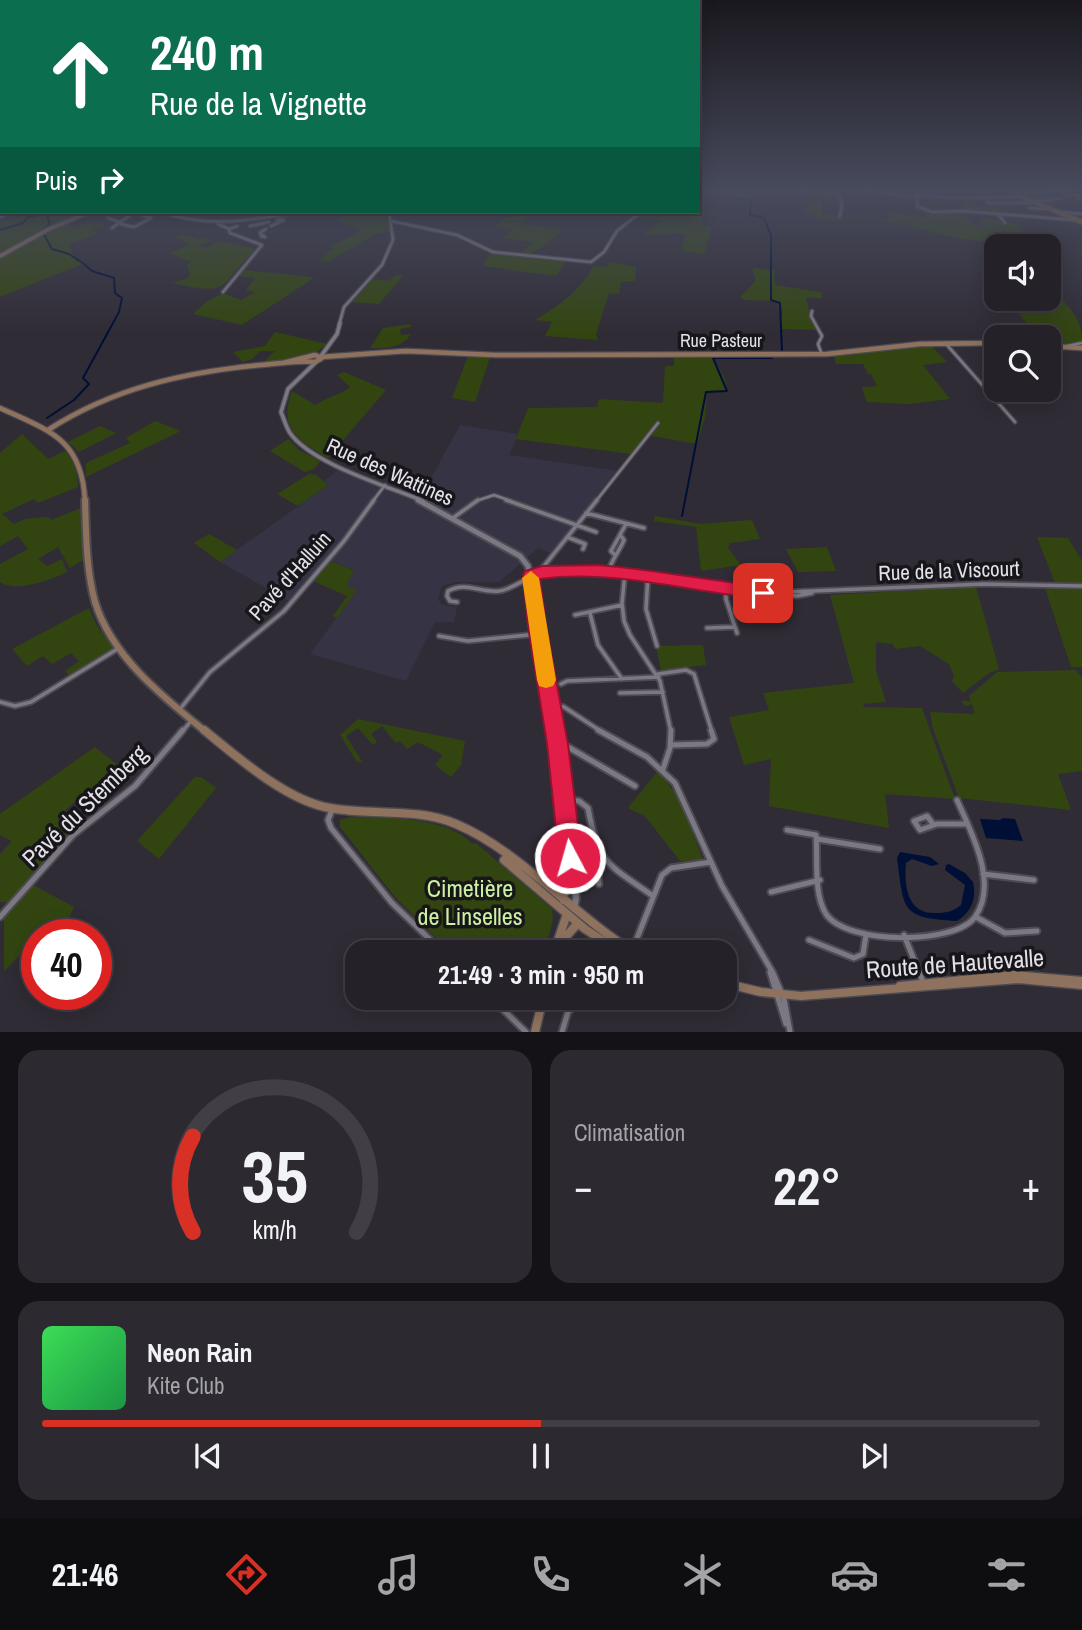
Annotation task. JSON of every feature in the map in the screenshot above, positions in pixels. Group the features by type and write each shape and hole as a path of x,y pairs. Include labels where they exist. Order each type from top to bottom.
{"main road":[{"path":"0,256 34,237"},
{"name":"Rue Pasteur","path":"319,359 406,351 495,355 822,355 944,342 984,343"},
{"path":"1061,347 1082,346"},
{"path":"47,429 111,396 182,376 227,368 319,359"},
{"path":"0,408 47,429 72,452 80,468 90,581 102,624 134,666 192,720 297,796 332,808 437,818 458,825 478,837 605,940"},
{"path":"560,940 570,912"},
{"path":"580,921 612,940"},
{"path":"563,940 580,921"},
{"name":"Route de Hautevalle","path":"737,986 779,995 831,994 1025,979 1082,983"},
{"path":"535,1031 540,1010"}],"street":[{"path":"223,292 262,245 241,237"},
{"path":"334,339 343,309 381,266 393,237"},
{"path":"462,237 493,252 592,262 603,253 613,237"},
{"path":"812,311 811,316 822,336 818,344 822,355"},
{"name":"Rue des Wattines","path":"302,375 311,359 334,339"},
{"name":"Rue des Wattines","path":"334,339 289,391 283,407 284,422 292,438 313,454 453,518 522,557 534,575"},
{"path":"944,342 1015,422"},
{"path":"457,602 450,601 447,596 448,591 456,587 501,591 534,575 658,423"},
{"name":"Pavé d'Halluin","path":"180,709 210,672 284,611 344,541 385,485"},
{"path":"453,518 477,500 492,495 596,533"},
{"path":"586,513 643,528"},
{"path":"608,572 614,555 620,552 624,540 621,537 626,524"},
{"path":"567,537 585,544 583,550"},
{"path":"625,573 622,605 627,630 658,676 664,692 671,745 670,757 663,769"},
{"name":"Rue de la Viscourt","path":"534,575 625,573 788,596 817,592 979,584 1082,586"},
{"path":"534,575 538,634 557,744 576,892 570,912"},
{"path":"648,575 646,609 657,646"},
{"path":"707,628 736,630 725,597 726,589"},
{"path":"575,615 622,605"},
{"path":"590,613 598,645 622,679"},
{"path":"439,636 468,641 538,634"},
{"path":"0,702 15,706 31,702 119,648"},
{"path":"561,684 567,681 658,676 686,670 694,674 713,741 707,744 671,745"},
{"path":"620,693 664,692"},
{"path":"551,707 567,710 663,769 681,790 727,895 766,960 789,1031"},
{"name":"Pavé du Stemberg","path":"0,917 73,835 138,783 192,720"},
{"path":"557,744 568,747 635,786"},
{"path":"564,800 575,800 589,808 595,844 604,859 653,896"},
{"path":"817,837 822,904 830,918 866,935 879,937 955,930 969,924 976,917 982,899 982,873 957,800"},
{"path":"332,808 328,819 331,828 392,903 431,940"},
{"path":"933,824 967,824"},
{"path":"788,830 880,849"},
{"path":"560,904 570,883 570,858"},
{"path":"599,884 597,868 604,859"},
{"path":"637,940 662,875 669,869 711,862"},
{"path":"982,873 1034,880"},
{"path":"771,892 820,880"},
{"path":"0,904 8,908"},
{"path":"976,917 1004,933 1037,931"},
{"path":"809,940 854,958 863,954 866,935"},
{"path":"904,935 924,985"},
{"path":"504,1010 526,1031"},
{"path":"562,1031 570,1010"}],"shaded area":[{"path":"460,425 518,434 509,455 619,471 553,554 538,548 499,582 457,582 442,586 438,600 443,605 457,607 454,622 435,622 406,681 310,654 357,590 345,586 353,569 325,559 289,601 220,562 328,485 324,481 343,466 420,498"}],"green space":[{"path":"0,237 30,237 0,253"},
{"path":"40,237 88,237 69,244 74,258 83,264 0,297 0,259"},
{"path":"175,237 210,237 207,239 210,241 198,246 205,248 221,241 256,249 222,285 206,289 172,283 188,278 190,273 187,266 191,262 169,253 190,245"},
{"path":"349,237 370,237 328,262 319,260 334,248 330,247"},
{"path":"554,237 525,255 519,255 534,242 503,238"},
{"path":"612,237 615,237 608,249 605,249"},
{"path":"684,237 709,237 705,254 682,251"},
{"path":"953,237 984,237 984,241 981,241"},
{"path":"491,253 566,261 556,276 482,266"},
{"path":"610,262 636,267 635,281 621,282 619,294 609,293 596,334 598,340 545,336 552,322 535,320 575,290 593,266 606,267"},
{"path":"752,268 774,270 775,285 821,292 823,298 806,298 818,330 780,329 783,312 778,301 744,300 740,297 756,280"},
{"path":"242,270 314,278 242,325 193,314 206,302 223,293 241,300 255,292 246,290 255,278 238,276 234,280"},
{"path":"396,275 404,275 379,304 352,302 373,279 388,281"},
{"path":"1061,299 1077,319 1082,342 1061,343 1061,325 1028,325 1017,311 1061,311"},
{"path":"411,324 411,327 400,329 401,335 411,334 403,343 393,347 370,348 383,328"},
{"path":"275,332 327,344 314,354 263,363 275,351 260,351 252,359 243,362 233,352 265,346"},
{"path":"943,344 933,348 947,362 923,365 950,399 907,404 867,402 862,387 877,386 871,374 868,374 863,364 836,364 834,356"},
{"path":"468,356 490,357 475,402 452,398"},
{"path":"674,357 713,358 724,377 728,392 707,392 705,417 697,444 647,435 632,454 516,439 528,408 597,407 599,399 663,403 665,366 674,366"},
{"path":"344,372 386,390 328,458 293,432 289,424 288,404 292,391 315,405 343,392 350,387 337,375"},
{"path":"155,421 181,431 86,477 86,463 130,443 126,438"},
{"path":"100,426 116,433 79,452 68,442"},
{"path":"22,434 48,459 65,451 76,463 78,487 38,503 34,499 2,514 14,524 25,519 49,517 51,520 81,508 85,559 70,568 58,547 38,559 47,566 62,559 67,572 43,582 15,586 0,582 0,564 28,549 18,536 0,546 0,453"},
{"path":"288,439 299,450 320,461 314,469 305,472 270,451"},
{"path":"309,474 316,475 328,485 298,506 277,494"},
{"path":"655,516 701,524 752,520 760,539 730,543 728,548 741,565 701,571 696,527 654,521"},
{"path":"209,534 237,550 220,562 194,543"},
{"path":"1037,537 1068,538 1082,561 1082,583 1055,583"},
{"path":"827,547 836,571 798,572 786,549"},
{"path":"330,561 354,570 346,586 357,590 337,618 333,616 347,596 313,581"},
{"path":"976,587 999,669 989,673 963,693 952,681 954,676 949,664 920,646 895,649 893,644 876,642 876,671 886,702 863,704 864,707 922,708 955,799 885,794 889,828 769,806 771,759 744,765 729,717 769,710 763,693 854,683 830,595"},
{"path":"1045,588 1082,588 1082,667 1071,667"},
{"path":"89,608 97,626 114,648 71,677 65,671 79,661 71,653 52,664 43,656 27,666 12,649"},
{"path":"703,645 706,665 661,670 656,646"},
{"path":"1076,670 1082,678 1082,771 1058,774 1071,810 959,798 933,729 930,712 975,714 972,704 965,706 961,700 971,702 969,696 997,672"},
{"path":"358,719 465,741 461,765 451,777 435,765 443,755 418,742 407,749 400,741 396,743 382,726 371,734 377,742 373,745 358,728 346,736 363,763 357,762 340,735"},
{"path":"95,747 119,766 57,817 70,835 12,902 0,902 0,854 12,841 0,835 0,814"},
{"path":"658,771 679,798 703,860 680,861 645,816 628,808"},
{"path":"195,777 201,777 216,788 159,859 137,841"},
{"name":"Cimetière de Linselles","path":"351,817 415,820 447,828 473,844 476,843 552,909 553,919 548,940 438,940 395,897 340,827 340,820"},
{"path":"33,885 74,907 68,919 21,919 21,954 4,971 4,916"}],"water":[{"path":"980,819 1015,819 1023,841 986,838"},
{"path":"900,852 930,857 939,864 932,866 912,859 906,863 909,897 918,909 935,913 946,912 961,905 965,885 945,870 949,864 965,873 973,882 972,904 966,914 957,921 938,920 908,908 899,876 897,858"}],"waterway":[{"path":"45,237 52,249 69,254 84,264"},
{"path":"771,237 771,300 780,303 782,352"},
{"path":"47,418 74,400 89,384 83,378 119,312 122,298 115,293 114,278 92,271 85,265"},
{"path":"682,516 706,392 727,391 713,358 772,358"}],"slow traffic":[{"path":"531,578 546,680"}],"route":[{"path":"570,858 557,744 531,575 542,572 598,571 652,575 719,589 763,593"}]}
